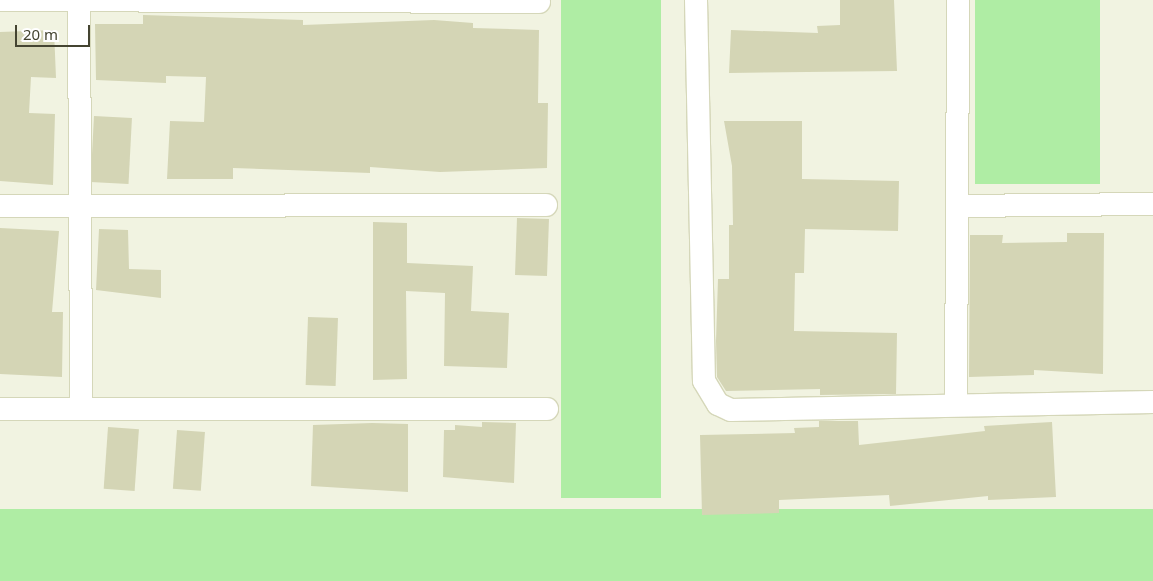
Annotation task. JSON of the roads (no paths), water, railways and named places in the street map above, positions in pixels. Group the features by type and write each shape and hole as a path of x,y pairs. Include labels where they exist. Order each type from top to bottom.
{"street":[{"path":"0,0 539,2"},
{"path":"79,0 81,409"},
{"path":"696,0 704,381 709,396 731,410 956,402 1153,402"},
{"path":"956,402 958,0"},
{"path":"958,206 1153,204"},
{"path":"0,206 546,205"},
{"path":"0,409 547,409"}]}
